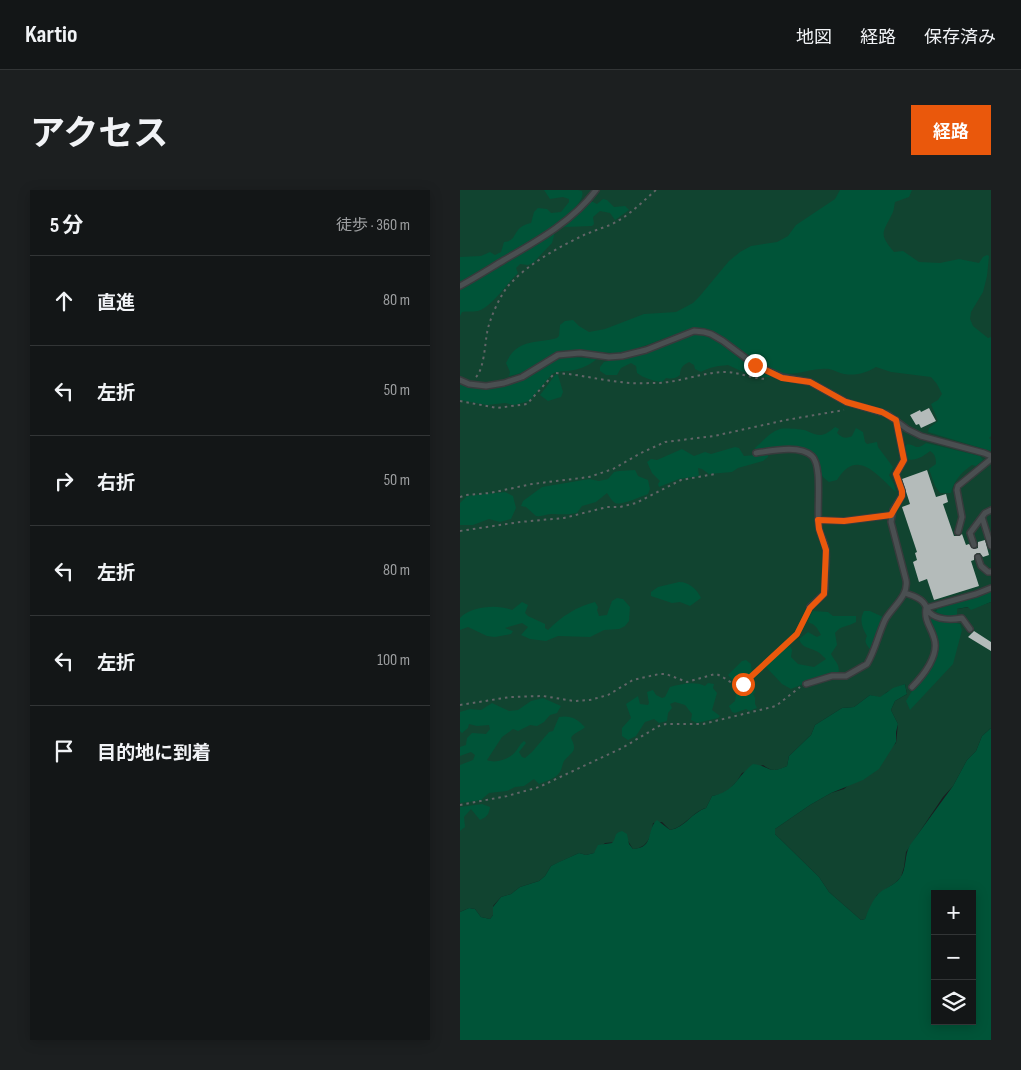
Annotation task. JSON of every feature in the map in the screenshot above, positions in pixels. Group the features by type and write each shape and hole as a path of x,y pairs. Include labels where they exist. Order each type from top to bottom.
{"lane":[{"path":"460,286 530,245 558,226 596,190"},
{"path":"460,380 469,384 486,386 504,383 522,377 558,355 580,353 609,357 622,356 646,350 694,331 711,334 750,362 782,378 810,382 846,402 882,412 921,436 984,453 991,458 958,486 956,490 962,522 958,532"},
{"path":"806,684 832,676 846,676 867,664 885,620 905,593 906,580 891,515 902,496 896,474 904,460 896,420"},
{"path":"756,453 780,449 802,450 815,459 818,472 819,529 826,550 825,589 824,594 810,608"},
{"path":"974,544 970,533 984,513 991,510"},
{"path":"818,520 844,521 891,515"},
{"path":"982,517 991,546"},
{"path":"978,557 984,569 991,572"},
{"path":"926,608 991,588"},
{"path":"905,593 915,596 923,602 926,608 935,616 952,620 962,618 970,629"},
{"path":"912,687 928,667 935,646 935,639 927,623 926,608"}],"path":[{"path":"472,378 476,378 479,375 489,323 509,286 522,273 542,259 586,234 618,221 634,210 656,190"},
{"path":"460,401 497,408 527,404 556,373 620,382 655,383 669,383 709,373 724,372 756,379 782,378"},
{"path":"460,497 532,484 589,477 614,469 664,442 714,436 786,420 846,410"},
{"path":"460,531 564,518 599,508 628,505 636,503 681,480 715,474"},
{"path":"460,705 510,697 543,696 574,701 590,700 608,695 633,680 659,674 666,674 687,682 718,674 729,682 740,685 797,634 810,608"},
{"path":"460,805 507,796 539,787 622,748 659,726 666,724 709,723 776,706 806,684"}],"green space":[{"path":"460,190 991,190 991,591 935,611 969,607 971,609 991,602 991,728 982,736 976,751 967,760 953,786 943,797 906,852 901,877 877,895 865,919 861,920 829,892 819,877 775,834 775,829 810,805 831,793 844,789 896,743 898,724 891,710 895,701 907,694 905,684 887,692 880,698 870,695 854,707 842,708 815,725 811,735 789,756 787,766 775,770 763,765 742,773 726,793 712,796 706,808 680,826 670,830 662,822 653,823 650,837 642,846 633,849 628,841 605,843 594,853 586,855 579,853 551,866 545,876 539,881 520,887 511,894 501,897 493,906 493,915 490,919 481,917 475,909 469,908 460,912"},
{"path":"544,190 578,190 582,191 582,197 578,204 562,220 528,244 460,283 460,257 481,256 490,252 495,255 501,252 504,242 512,239 520,228 531,223 534,212 538,208 547,209 551,213 561,212 569,202 569,199 563,197 550,199"},
{"path":"840,190 912,190 909,197 895,202 893,213 884,229 884,237 894,252 903,251 919,262 940,263 959,259 979,263 983,257 989,256 983,292 971,312 970,319 973,326 988,338 991,337 991,436 989,438 991,440 991,451 928,432 929,428 938,421 931,404 938,400 942,394 931,377 891,372 876,367 853,375 829,369 783,374 756,364 722,337 705,329 677,334 624,352 608,353 568,350 553,355 534,368 509,376 510,372 506,363 516,349 528,343 557,338 560,325 565,321 573,320 589,332 605,329 644,314 676,312 693,303 729,261 740,252 751,246 777,242 788,236 796,225 835,199"},
{"path":"603,199 607,200 614,207 625,206 629,210 615,220 610,213 600,211 593,217 594,224 592,226 559,229 591,201 597,204"},
{"path":"555,232 552,243 533,263 528,265 520,264 516,268 518,273 488,305 478,311 462,312 460,316 460,288 504,264"},
{"path":"695,334 716,340 746,363 771,375 770,377 754,377 728,365 714,367 701,372 695,369 694,365 689,362 682,367 680,375 666,378 662,382 640,375 637,373 636,366 631,363 621,368 617,375 606,375 600,371 600,367 604,362 648,352"},
{"path":"566,356 597,359 580,369 552,374 529,401 514,405 505,403 487,405 460,400 460,383 470,386 490,387 510,383"},
{"path":"556,374 558,375 563,392 561,397 548,401 540,395"},
{"path":"835,427 839,429 837,433 842,437 852,436 856,428 863,432 867,444 877,442 878,447 893,467 889,475 896,492 867,467 852,466 844,470 837,480 829,482 822,476 816,458 811,452 796,447 756,450 755,448 776,430 802,430 821,435"},
{"path":"926,443 980,456 983,460 976,466 972,465 962,473 956,480 951,493 940,493 935,486 929,469 936,464 933,453 930,451 922,457 913,460 906,459 904,450 907,444 918,447"},
{"path":"735,447 739,448 744,456 768,454 768,457 763,461 738,468 732,472 709,474 698,468 699,476 679,479 659,487 660,481 652,473 647,462 651,459 657,460 682,449 694,456 705,452 711,454"},
{"path":"635,470 638,476 648,480 650,489 648,494 626,502 615,503 607,493 596,502 582,506 577,513 538,516 526,507 521,506 523,501 542,487 589,479 599,481 608,479 614,472"},
{"path":"505,492 513,496 516,508 511,519 500,522 489,519 473,525 460,525 460,503 467,496"},
{"path":"679,582 686,583 692,587 701,598 690,606 680,602 672,603 651,596 651,592 658,587"},
{"path":"991,591 991,602 971,610 968,607 957,609 957,615 949,617 936,612 937,609"},
{"path":"617,598 623,599 630,607 629,621 619,629 604,630 590,637 558,636 546,641 530,639 521,635 528,627 522,623 505,628 513,631 511,634 495,637 487,636 468,627 460,630 460,618 471,611 485,607 500,607 512,610 522,602 528,605 525,613 545,624 545,628 548,630 570,613 595,602 598,607 599,616 607,615 612,601"},
{"path":"813,611 828,612 833,616 856,616 856,622 835,633 837,645 831,654 838,666 838,674 825,675 791,689 782,684 766,667 783,649 790,646 792,650 791,657 798,664 814,667 826,659 821,654 804,646 799,639 808,632 817,637 821,635 808,620"},
{"path":"864,611 870,611 883,617 870,649 866,643 867,636 862,624"},
{"path":"934,618 960,624 962,630 953,664 910,710 906,701 937,647 938,642 929,619"},
{"path":"746,660 751,664 752,673 741,683 735,683 728,675 742,661"},
{"path":"749,680 749,687 753,687 755,692 753,694 757,708 749,711 746,709 735,713 732,712 729,706 735,701 737,687"},
{"path":"692,683 705,686 708,683 714,684 713,688 717,693 712,710 720,716 718,718 697,723 691,720 692,714 685,705 675,702 670,704 672,708 668,713 667,721 659,723 654,719 645,722 636,736 628,740 622,736 622,728 631,718 626,704 638,696 640,704 648,705 647,692 653,690 656,695 662,698 665,697 670,687"},
{"path":"905,684 907,694 895,701 891,710 898,724 896,742 879,769 863,780 831,793 810,805 775,829 775,834 819,877 829,892 861,920 865,919 878,894 900,878 904,870 910,845 953,786 967,760 976,751 982,736 991,728 991,1040 460,1040 460,912 469,908 475,909 481,917 490,919 493,915 493,907 501,897 511,894 520,887 539,881 545,876 551,866 559,862 579,853 586,855 594,853 598,845 612,843 619,832 622,831 627,834 629,844 633,849 640,848 647,842 657,820 670,830 680,826 696,813 706,808 712,796 720,794 731,787 753,764 773,770 787,766 789,756 811,735 815,725 842,708 854,707 870,695 880,697 893,688"},
{"path":"543,698 561,706 557,713 550,715 537,726 530,725 518,731 513,729 502,737 487,760 499,761 507,758 524,741 526,743 519,752 525,758 549,732 553,731 559,717 570,717 585,727 571,738 574,749 564,761 560,772 553,778 539,784 534,779 524,786 515,787 507,791 489,793 481,800 460,803 460,765 473,760 475,755 471,752 460,756 460,747 466,745 467,738 472,733 486,734 490,729 489,725 477,726 469,724 468,728 462,733 460,731 460,712 470,709 481,710 492,703 509,711 518,710 531,701"},
{"path":"482,804 490,807 487,815 480,820 471,809 464,817 465,827 460,831 460,807"}],"building":[{"path":"929,408 936,421 921,428 919,424 916,425 910,415"},
{"path":"927,470 936,497 946,494 948,502 943,504 954,536 962,534 966,545 969,544 974,549 978,548 978,542 985,540 989,555 983,557 980,553 977,553 974,556 974,560 971,561 979,586 934,600 927,579 919,582 913,562 917,560 915,553 917,552 902,507 910,504 902,479"},
{"path":"974,631 991,642 991,651 968,637"}],"route":[{"path":"743,684 797,634 810,608 824,594 826,550 818,520 844,521 891,515 902,496 896,474 904,460 896,420 887,414 846,402 810,382 782,378 755,365"}]}
